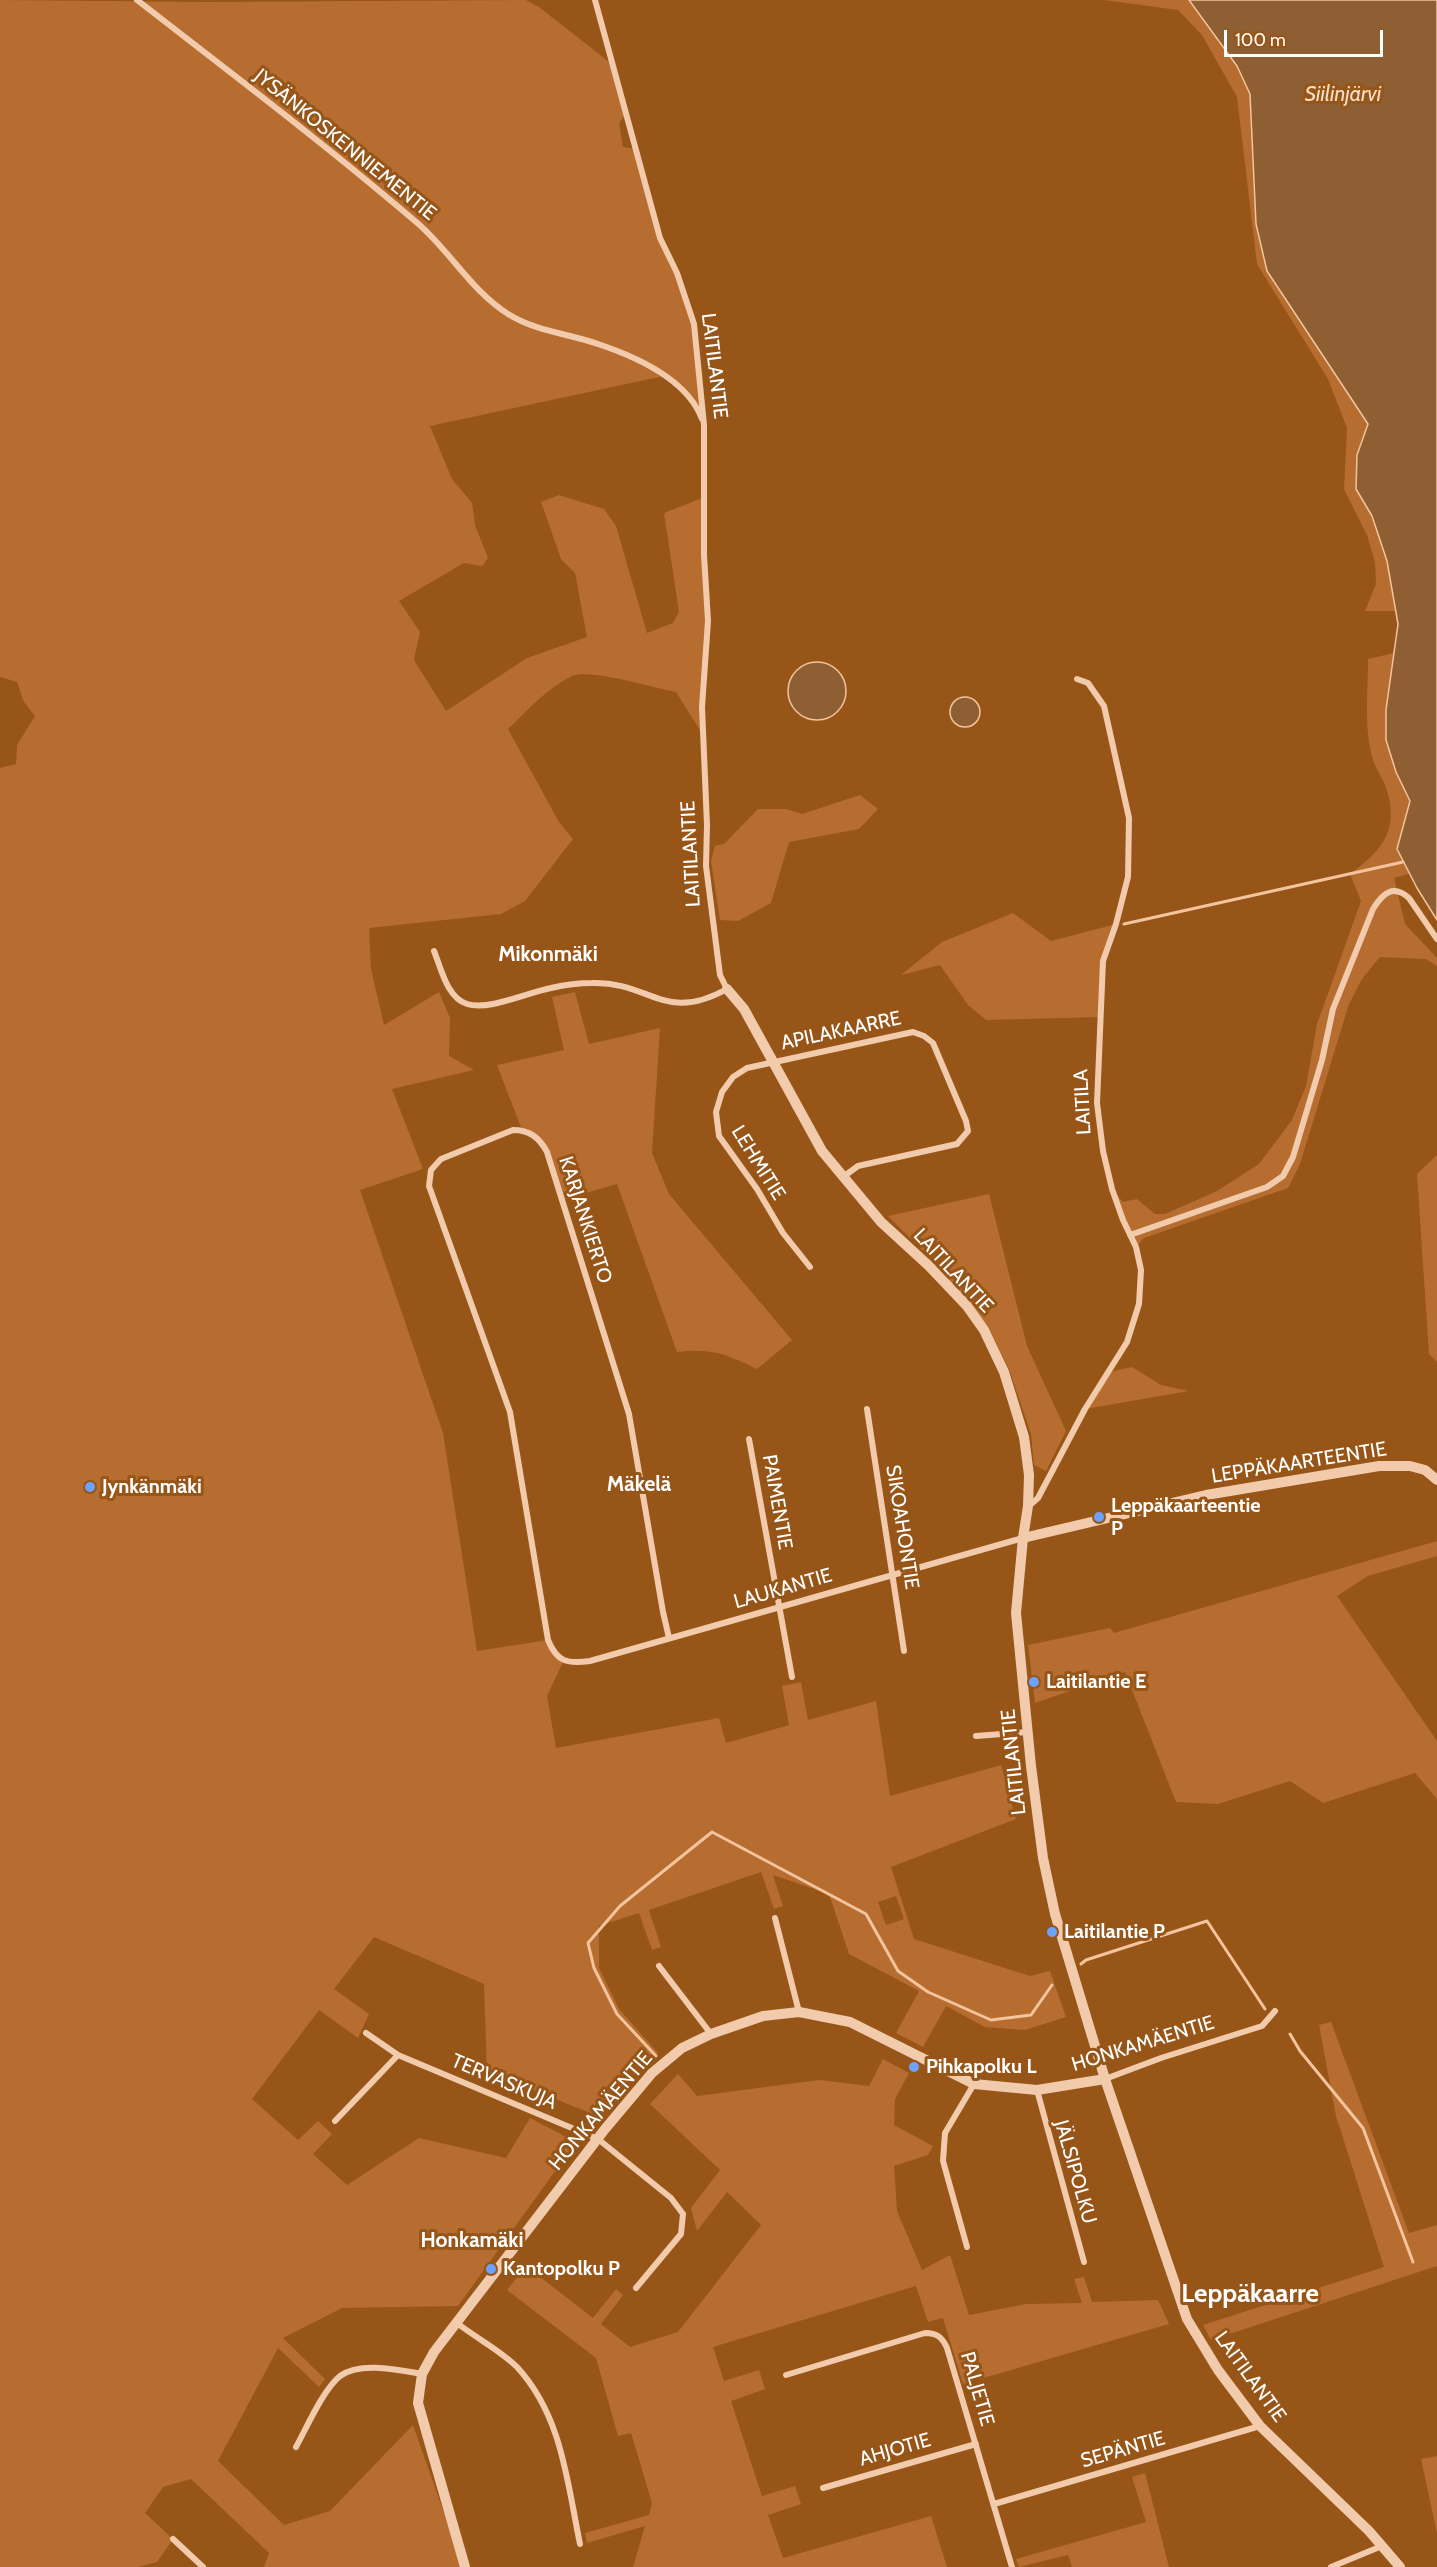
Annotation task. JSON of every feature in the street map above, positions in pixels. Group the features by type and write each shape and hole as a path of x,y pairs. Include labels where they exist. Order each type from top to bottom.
{"street":[{"name":"JYSÄNKOSKENNIEMENTIE","path":"137,0 329,149 419,224 492,302 522,322 536,328 597,343 642,363 683,389 695,405 704,425"},
{"name":"LAITILANTIE","path":"595,0 660,238 676,273 694,324 704,425 704,555 708,621 702,707 707,825 706,866 720,975 727,989 744,1009 822,1151 881,1222 929,1266 967,1306 984,1330 1004,1372 1024,1437 1029,1475 1028,1506 1016,1613 1042,1851 1055,1914 1105,2079 1187,2319 1218,2370 1260,2426 1383,2546 1400,2567"},
{"name":"LAITILA","path":"1028,1506 1038,1498 1085,1409 1127,1342 1139,1304 1141,1270 1137,1247 1112,1189 1102,1151 1097,1103 1103,961 1116,924 1128,877 1129,818 1104,706 1088,683 1077,679"},
{"path":"1130,1235 1267,1187 1283,1176 1296,1148 1322,1060 1333,1009 1373,909 1386,892 1398,891 1409,898 1437,939"},
{"path":"434,951 451,993 467,1004 485,1005 552,987 589,983 613,983 653,998 678,1004 709,999 727,989"},
{"name":"APILAKAARRE","path":"774,1062 913,1032 933,1043 966,1121 968,1131 957,1144 858,1166 843,1177"},
{"name":"LEHMITIE","path":"774,1062 747,1068 733,1077 722,1092 716,1112 716,1123 719,1136 757,1188 783,1233 810,1267"},
{"name":"KARJANKIERTO","path":"553,1653 548,1640 510,1412 429,1186 431,1170 441,1159 513,1130 533,1134 547,1152 616,1371 629,1414 669,1638"},
{"name":"SIKOAHONTIE","path":"867,1409 904,1651"},
{"name":"PAIMENTIE","path":"749,1438 792,1677"},
{"name":"LEPPÄKAARTEENTIE","path":"1023,1538 1206,1495 1379,1466 1410,1466 1425,1470 1437,1480"},
{"name":"LAUKANTIE","path":"553,1653 564,1660 575,1663 590,1661 1023,1538"},
{"path":"976,1736 1028,1732"},
{"path":"775,1918 800,2012"},
{"path":"659,1966 711,2034"},
{"name":"HONKAMÄENTIE","path":"465,2567 418,2403 422,2374 434,2352 598,2139 652,2073 682,2048 711,2034 763,2016 800,2012 850,2022 974,2084 1037,2090 1105,2079 1161,2058 1262,2026 1275,2011"},
{"name":"TERVASKUJA","path":"366,2033 398,2055 598,2139 671,2198 683,2214 684,2224 681,2234 636,2288"},
{"path":"335,2121 398,2055"},
{"path":"967,2247 943,2162 945,2133 974,2084"},
{"name":"JÄLSIPOLKU","path":"1037,2090 1084,2262"},
{"path":"457,2323 515,2365 546,2407 558,2438 580,2544"},
{"name":"PALJETIE","path":"786,2375 925,2333 933,2333 942,2337 1012,2567"},
{"path":"296,2447 340,2376 357,2370 387,2368 422,2374"},
{"name":"SEPÄNTIE","path":"994,2504 1260,2426"},
{"name":"AHJOTIE","path":"823,2488 975,2444"},
{"path":"173,2540 203,2567"},
{"path":"1331,2567 1383,2546"}],"shaded area":[{"path":"0,0 206,2 526,0 539,7 613,65 627,113 619,123 623,147 637,149 651,206 694,324 704,425 695,405 664,376 430,426 452,479 472,503 475,525 488,558 482,566 464,563 399,601 420,632 414,660 446,711 527,658 587,637 575,573 561,559 541,502 559,495 604,509 616,526 647,633 673,623 679,612 664,513 705,497 708,621 703,735 676,692 623,679 580,674 554,687 508,729 559,822 573,839 525,901 501,914 369,928 371,969 384,1025 439,992 450,1018 449,1056 474,1070 392,1089 423,1169 360,1190 443,1433 477,1651 548,1640 564,1660 547,1696 556,1748 719,1718 726,1743 789,1725 782,1686 801,1682 808,1720 876,1701 890,1796 1001,1765 1016,1819 891,1867 914,1939 1030,1976 1050,1971 1066,2017 1025,2030 985,2027 946,2006 923,2047 896,2033 919,1991 849,1954 829,1894 773,1875 783,1906 774,1909 761,1872 649,1910 661,1947 652,1950 639,1913 599,1926 599,1968 619,2009 658,2053 598,2116 487,2072 484,1984 374,1937 334,1989 369,2014 358,2038 319,2010 252,2099 298,2140 318,2121 332,2134 313,2154 347,2185 419,2138 506,2158 530,2118 576,2142 458,2306 342,2308 283,2338 325,2379 319,2387 278,2348 218,2461 284,2525 330,2511 413,2425 463,2567 264,2567 269,2553 191,2479 163,2487 145,2513 173,2539 157,2562 138,2567 0,2567 0,768 16,764 17,745 35,716 24,702 17,682 0,677","holes":["896,1896 904,1919 886,1925 878,1902"]},
{"path":"1104,0 1280,0 1437,707 1437,866 1394,878 1405,924 1437,958 1437,966 1426,959 1380,957 1362,979 1349,1004 1300,1164 1288,1188 1144,1238 1136,1247 1112,1189 1123,1202 1137,1199 1155,1214 1165,1214 1217,1191 1259,1164 1292,1120 1306,1086 1317,1024 1361,901 1350,874 1380,847 1390,826 1389,800 1385,785 1373,760 1370,745 1367,721 1368,659 1394,653 1398,624 1396,611 1365,611 1376,584 1375,562 1367,535 1344,489 1347,428 1328,379 1257,264 1237,97 1202,35 1178,10"},
{"path":"860,795 878,809 859,829 789,842 771,903 738,921 720,920 711,861 715,846 724,844 758,809 786,809 802,814"},
{"path":"1013,913 1051,941 1116,924 1103,961 1101,1017 986,1020 968,1005 940,965 901,975 942,942"},
{"path":"575,992 589,1044 660,1028 652,1153 669,1194 792,1340 757,1369 718,1353 677,1352 617,1184 562,1200 542,1143 522,1130 497,1065 564,1050 552,997"},
{"path":"1437,1155 1437,1362 1429,1354 1417,1174"},
{"path":"989,1194 1027,1346 1066,1431 1046,1471 1034,1465 1031,1434 1009,1369 988,1326 933,1261 888,1216"},
{"path":"1132,1367 1161,1385 1189,1391 1085,1409 1109,1372"},
{"path":"1437,1541 1437,1556 1368,1576 1337,1596 1437,1741 1437,1799 1415,1773 1323,1803 1290,1781 1218,1804 1176,1802 1125,1672 1035,1703 1028,1645 1110,1628 1114,1633"},
{"path":"1331,2022 1409,2233 1437,2225 1437,2266 1211,2340 1203,2325 1384,2267 1336,2116 1319,2025"},
{"path":"883,2059 909,2073 895,2099 894,2125 933,2146 928,2155 894,2166 897,2211 922,2270 950,2255 969,2315 1026,2304 1082,2303 1074,2279 1084,2277 1092,2302 1158,2300 1169,2324 963,2384 943,2318 928,2322 916,2286 713,2347 724,2381 759,2370 765,2389 731,2401 762,2496 795,2486 801,2504 768,2515 783,2558 931,2516 947,2567 633,2567 645,2526 587,2543 585,2533 649,2515 652,2503 631,2433 618,2436 596,2358 507,2290 526,2266 593,2318 616,2289 623,2295 601,2324 630,2347 678,2332 761,2225 727,2192 697,2231 691,2208 720,2170 650,2104 678,2074 697,2096 819,2080 869,2086"},
{"path":"1437,2456 1437,2533 1421,2459"},
{"path":"1145,2473 1169,2567 1072,2567 1068,2555 1019,2567 1016,2559 1146,2522 1132,2477"}],"water":[{"name":"Siilinjärvi","path":"1189,0 1437,0 1437,920 1397,849 1410,801 1396,772 1386,740 1386,710 1398,624 1387,561 1372,516 1356,489 1357,455 1368,424 1267,271 1256,224 1250,94 1237,66"},
{"path":"817,662 833,667 841,675 846,691 841,707 833,715 817,720 801,715 793,707 788,691 793,675 801,667"},
{"path":"965,697 971,698 979,706 979,718 971,726 965,727 959,726 951,718 950,712 951,706 959,698"}],"waterway":[{"path":"1124,924 1403,862"},
{"path":"656,2056 617,2014 594,1968 588,1943 620,1906 712,1832 866,1914 898,1971 928,1992 991,2020 1031,2015 1052,1985"},
{"path":"1081,1964 1086,1960 1207,1921 1265,2009"},
{"path":"1290,2034 1300,2051 1363,2128 1413,2262"}],"place":[{"name":"Jynkänmäki","path":"90,1487"},
{"name":"Leppäkaarteentie P","path":"1099,1517"},
{"name":"Laitilantie E","path":"1034,1682"},
{"name":"Laitilantie P","path":"1052,1932"},
{"name":"Pihkapolku L","path":"914,2067"},
{"name":"Kantopolku P","path":"491,2269"}],"district":[{"name":"Mikonmäki","path":"548,955"},
{"name":"Mäkelä","path":"639,1485"},
{"name":"Honkamäki","path":"472,2241"},
{"name":"Leppäkaarre","path":"1250,2294"}]}
